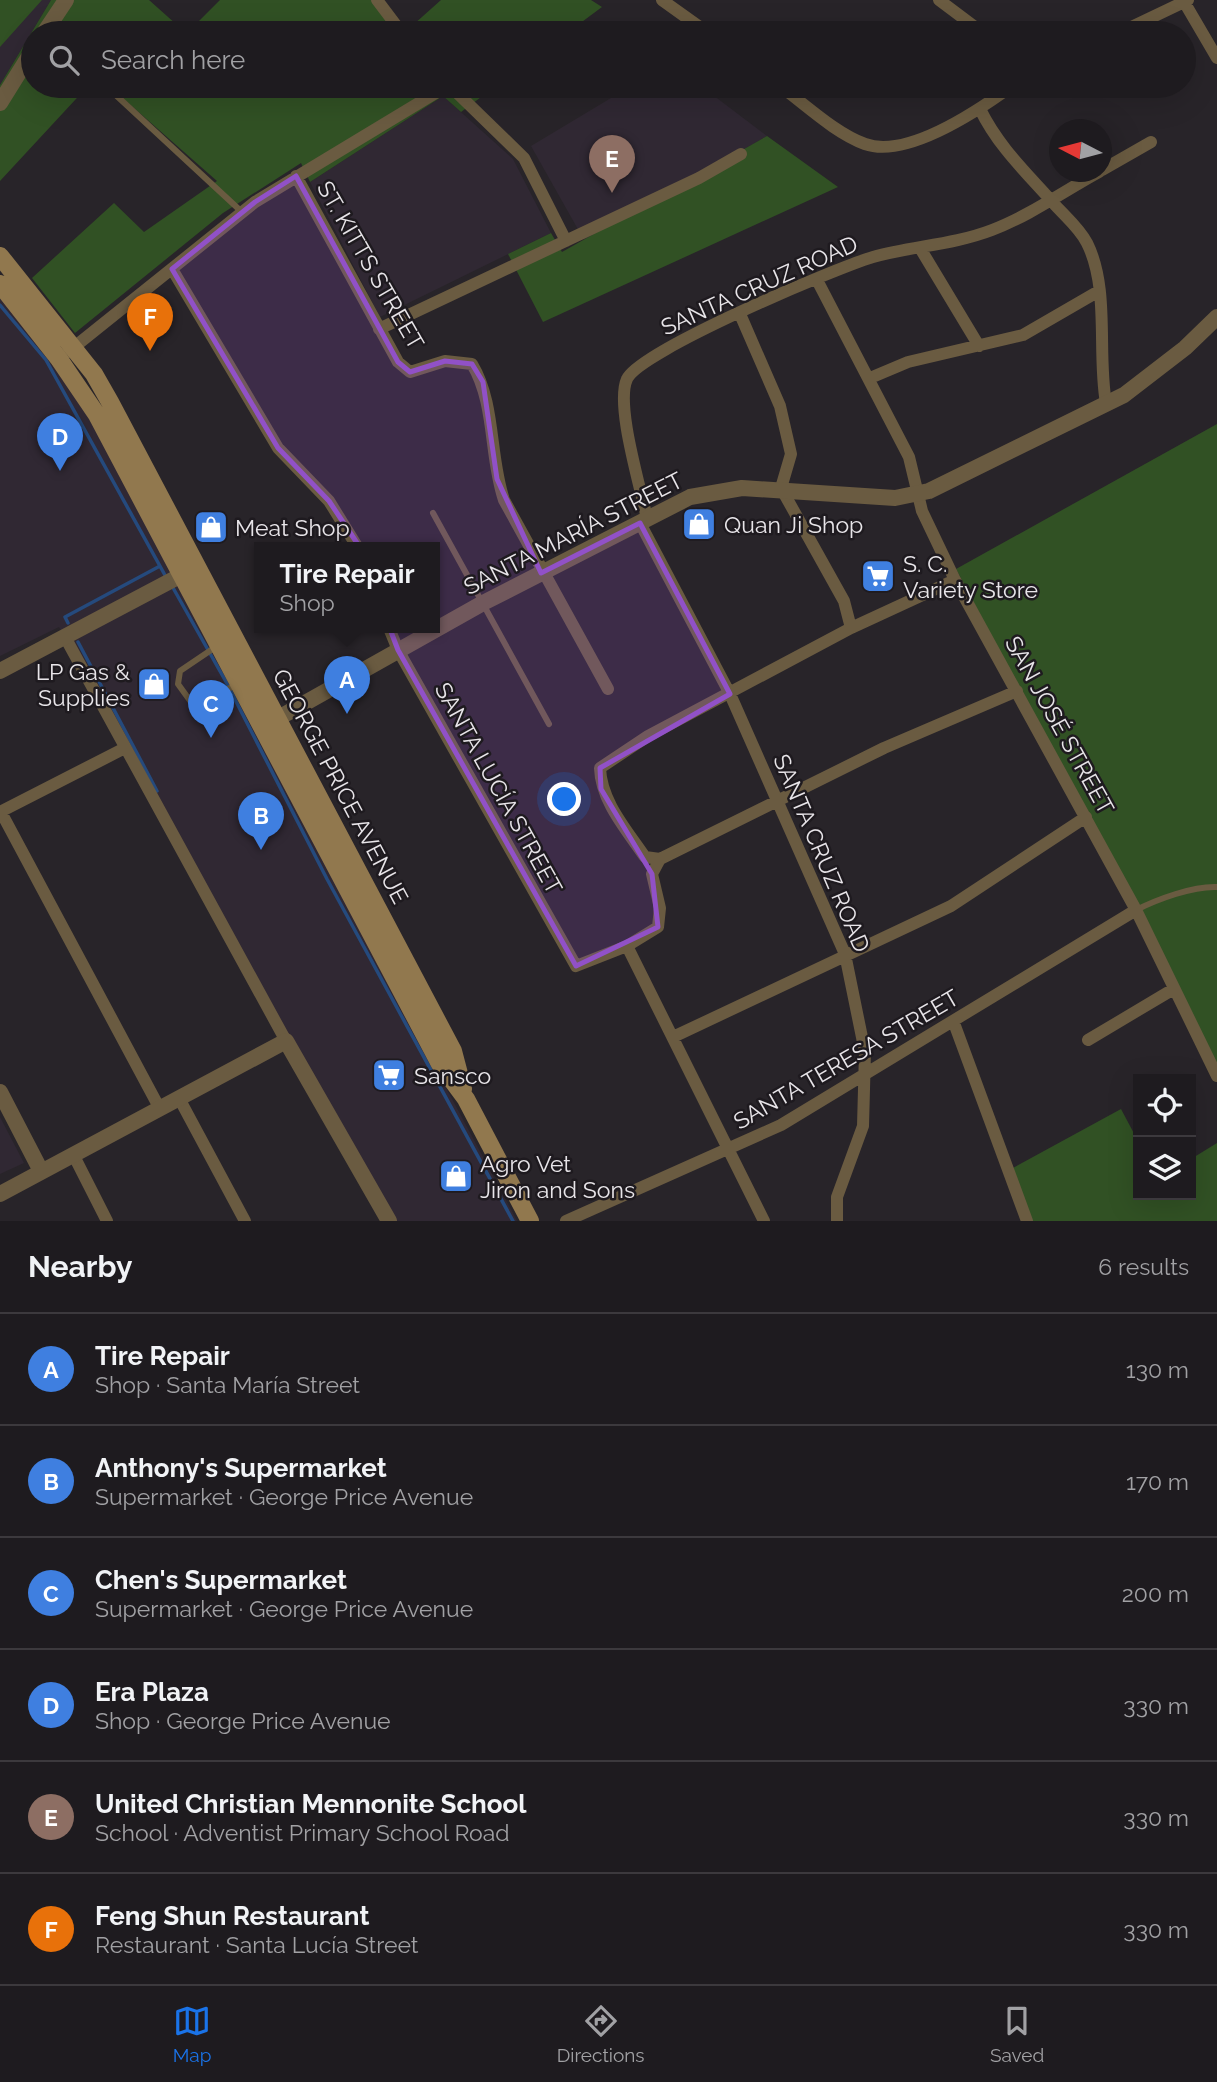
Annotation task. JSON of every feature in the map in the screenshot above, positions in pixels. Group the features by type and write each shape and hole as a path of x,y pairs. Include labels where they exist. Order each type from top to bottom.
{"main road":[{"name":"GEORGE PRICE AVENUE","path":"0,256 67,354 238,683 269,723"},
{"name":"GEORGE PRICE AVENUE","path":"0,284 110,402 198,566 269,723 453,1051 466,1099 530,1221"}],"street":[{"path":"54,21 66,0"},
{"path":"377,0 393,21"},
{"path":"662,0 691,21"},
{"path":"939,0 967,21"},
{"path":"1144,21 1186,1 1217,58"},
{"path":"0,103 21,69"},
{"path":"67,354 255,201 428,98"},
{"path":"461,98 524,158 566,241"},
{"path":"797,98 851,137 873,146 899,145 980,109 995,98"},
{"path":"980,109 999,143 1086,241 1100,291 1100,360 1106,403"},
{"name":"SANTA CRUZ ROAD","path":"1112,164 1151,142"},
{"path":"379,329 699,177 741,154"},
{"name":"ST. KITTS STREET","path":"296,176 398,362 410,372 444,361 472,364 483,382 497,479 541,573 608,690"},
{"name":"SANTA CRUZ ROAD","path":"836,1221 837,1197 863,1126 864,1052 845,954 730,694 644,521 623,407 626,380 642,362 817,280 873,257 956,242 995,229 1080,182"},
{"path":"920,248 979,346"},
{"path":"172,269 278,448 329,502 354,542"},
{"name":"SAN JOSÉ STREET","path":"817,280 870,378 908,457 917,495 955,580 1136,910 1172,990 1217,1076"},
{"path":"870,378 908,362 1023,335 1100,291"},
{"path":"740,314 780,406 791,454 781,488 844,601 851,628"},
{"name":"SANTA MARÍA STREET","path":"440,627 690,498 716,490 781,488 887,498 917,495 1124,395 1166,364 1217,317"},
{"path":"0,671 198,566"},
{"path":"764,1221 627,946 658,927 660,908 645,857 601,789 600,768 648,736 851,628 955,580"},
{"name":"SANTA LUCÍA STREET","path":"391,633 398,650 576,966 627,946"},
{"name":"SANTA MARÍA STREET","path":"269,723 429,633"},
{"path":"65,637 286,1041 389,1221"},
{"path":"645,857 660,859 778,799 1017,691"},
{"path":"125,748 1,812 160,1110"},
{"path":"673,1037 951,906 1086,817"},
{"path":"652,874 660,859"},
{"name":"SANTA TERESA STREET","path":"566,1221 781,1125 954,1023 1136,910"},
{"path":"1088,1040 1172,990"},
{"path":"954,1023 1027,1221"},
{"path":"0,1194 286,1041"},
{"path":"0,1092 41,1171"},
{"path":"180,1100 245,1221"},
{"path":"73,1154 107,1221"}],"lane":[{"path":"119,98 243,213"},
{"path":"433,513 549,724"},
{"path":"218,645 180,671 178,684 191,702 202,701 238,683"},
{"path":"1136,910 1161,898 1190,893 1202,887 1217,887"}],"highlighted area":[{"path":"296,176 398,362 410,372 445,361 472,364 483,382 497,479 541,573 640,523 730,694 600,768 601,789 652,874 658,927 576,966 398,650 357,543 329,501 278,448 172,269 255,202"}],"shaded area":[{"path":"0,0 51,0 38,21 21,21 21,50 0,85"},
{"path":"440,98 445,98 513,159 551,233 380,317 310,182"},
{"path":"611,98 717,98 767,136 584,240 531,146"},
{"path":"0,293 80,403 108,453 517,1221 390,1221 59,627 0,656"},
{"path":"0,1117 24,1163 0,1174"}],"green space":[{"path":"0,0 42,0 21,21 0,47"},
{"path":"51,0 149,0 173,21 38,21"},
{"path":"220,0 374,0 389,21 199,21"},
{"path":"441,0 591,0 602,7 583,21 417,21"},
{"path":"21,50 21,98 77,98 0,181 0,85"},
{"path":"123,98 440,98 310,182 301,163 223,213 75,333 32,278 114,203 144,232 217,181"},
{"path":"445,98 480,98 461,112"},
{"path":"767,136 838,187 543,322 508,254 551,233 562,252"},
{"path":"1217,424 1217,1064 956,569"},
{"path":"1121,1109 1133,1132 1133,1200 1196,1200 1196,1156 1217,1143 1217,1221 1032,1221 1013,1168"}],"waterway":[{"path":"0,305 46,360 166,577"},
{"path":"68,623 65,617 160,566"},
{"path":"172,586 225,680 327,879 513,1221"},
{"path":"78,642 157,791"}],"place":[{"name":"United Christian Mennonite School","path":"612,193"},
{"name":"Feng Shun Restaurant","path":"150,351"},
{"name":"Era Plaza","path":"60,471"},
{"name":"Quan Ji Shop","path":"699,524"},
{"name":"Meat Shop","path":"211,527"},
{"name":"S. C. Variety Store","path":"878,576"},
{"name":"LP Gas & Supplies","path":"154,684"},
{"name":"Tire Repair","path":"347,714"},
{"name":"Chen's Supermarket","path":"211,738"},
{"name":"Anthony's Supermarket","path":"261,850"},
{"name":"Sansco","path":"389,1075"},
{"name":"Agro Vet Jiron and Sons","path":"456,1176"}]}
